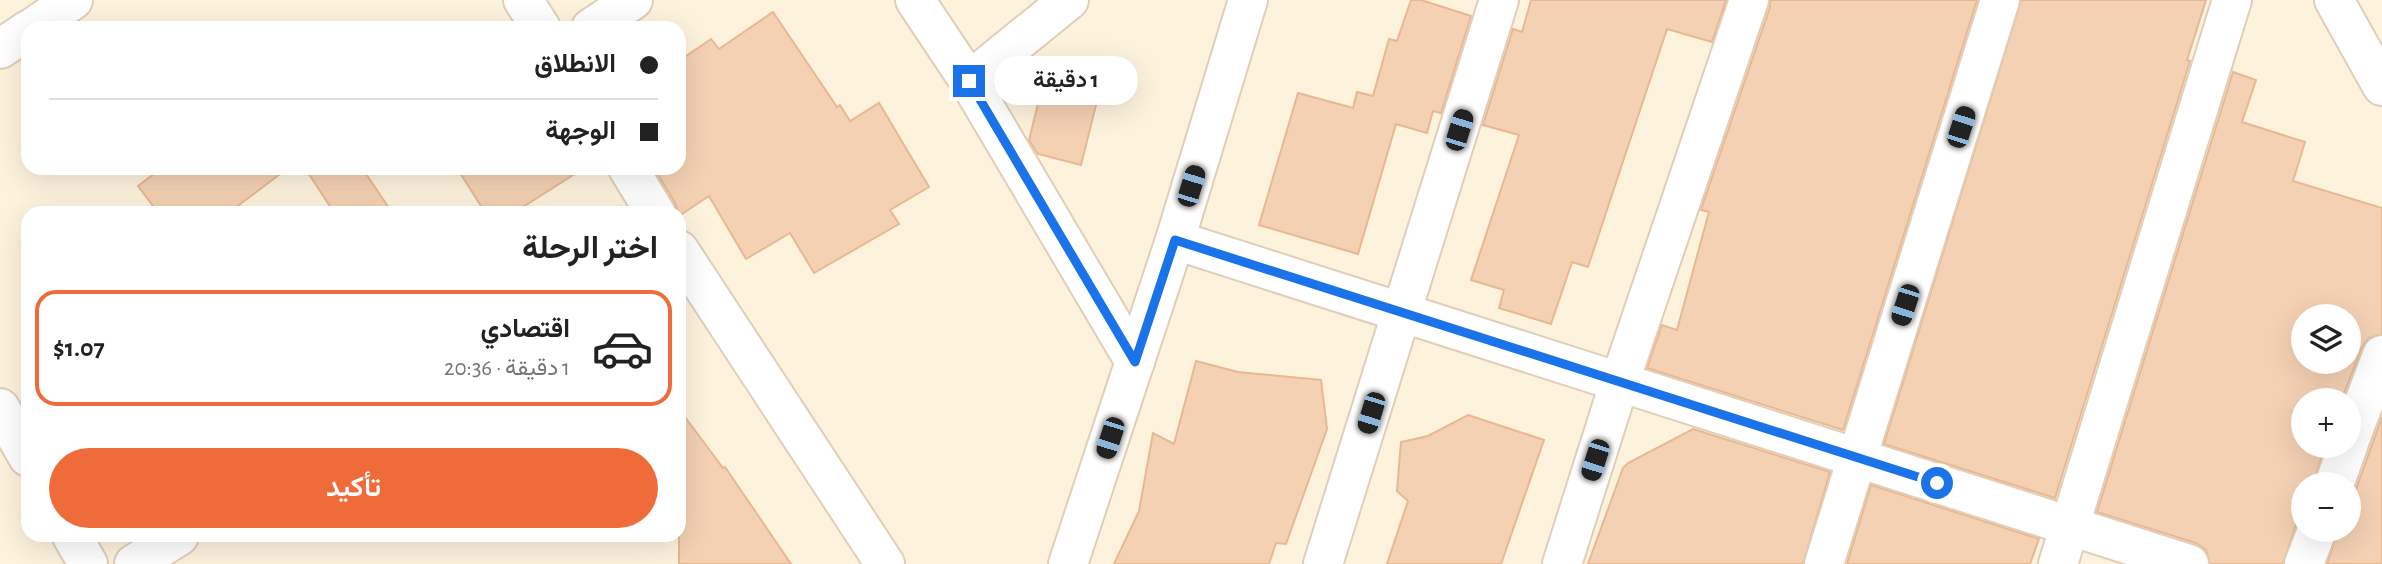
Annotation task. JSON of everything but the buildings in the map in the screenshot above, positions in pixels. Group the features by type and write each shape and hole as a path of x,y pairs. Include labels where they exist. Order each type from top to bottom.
{"street":[{"path":"42,21 73,0"},
{"path":"523,0 536,21"},
{"path":"602,21 633,0"},
{"path":"915,0 969,81 1135,362"},
{"path":"969,81 1069,0"},
{"path":"1068,564 1175,240 1248,0"},
{"path":"1323,564 1499,0"},
{"path":"1562,564 1620,382 1749,0"},
{"path":"1824,564 2000,0"},
{"path":"2058,564 2232,0"},
{"path":"2334,0 2382,86"},
{"path":"0,49 21,35"},
{"path":"632,175 651,206"},
{"path":"1175,240 2189,564"},
{"path":"686,261 885,564"},
{"path":"2361,411 2382,355"},
{"path":"0,408 21,445"},
{"path":"75,542 88,564"},
{"path":"134,564 169,542"},
{"path":"2304,564 2312,542"}],"route":[{"path":"969,81 1135,362 1175,240 1937,483"}]}
